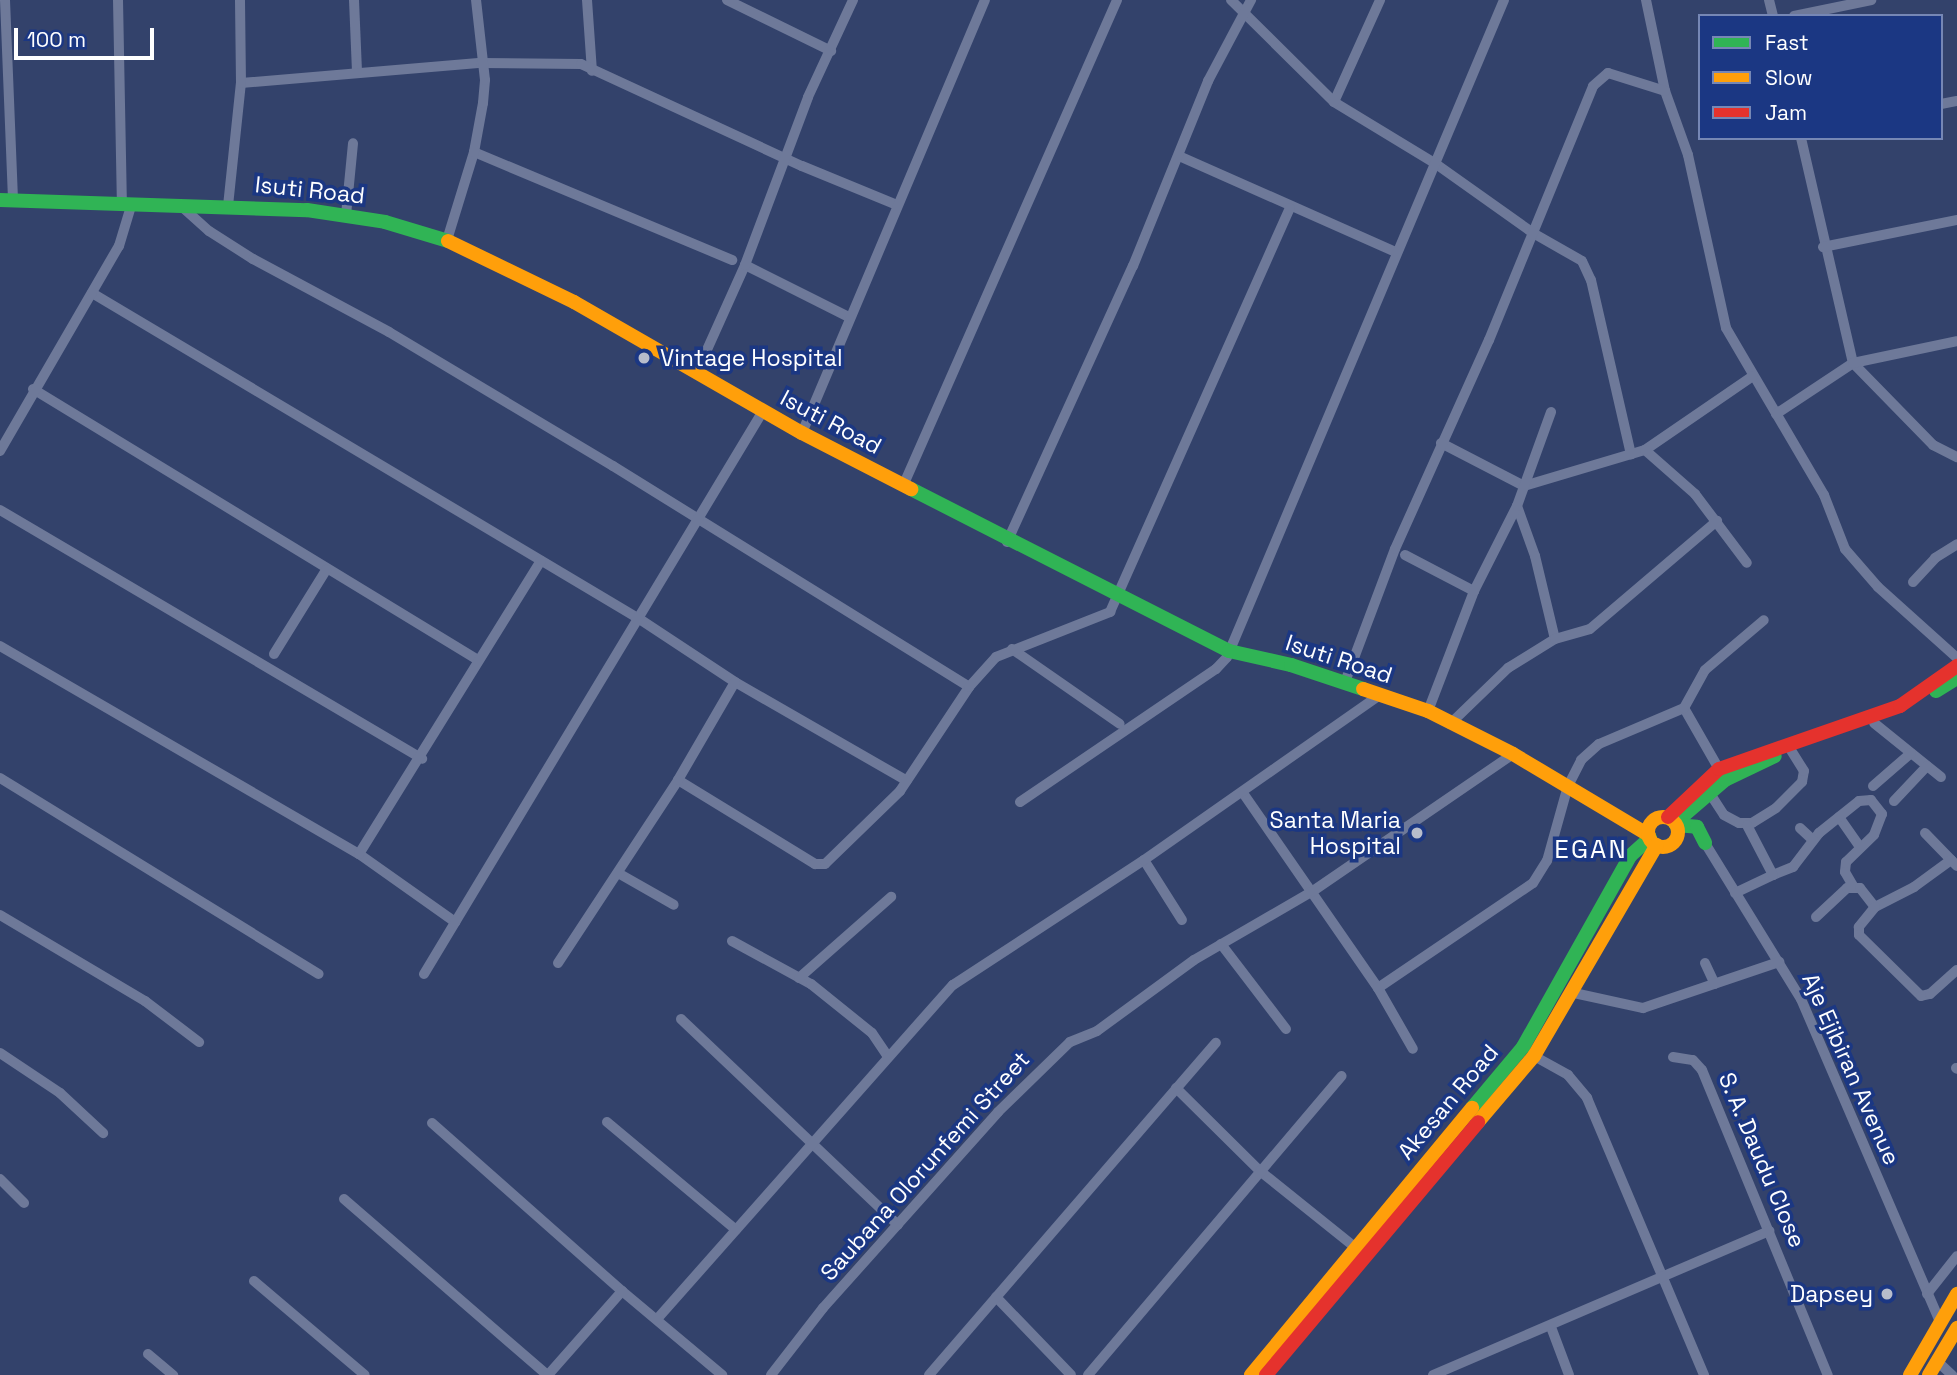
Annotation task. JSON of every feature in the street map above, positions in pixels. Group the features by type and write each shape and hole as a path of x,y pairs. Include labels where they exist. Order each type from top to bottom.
{"street":[{"path":"5,0 6,200"},
{"path":"0,451 33,389 124,236 127,204 118,0"},
{"path":"228,206 241,83 240,0"},
{"path":"355,0 357,73"},
{"path":"447,240 474,152 485,89 476,0"},
{"path":"587,0 592,71"},
{"path":"727,0 831,51"},
{"path":"697,372 745,265 853,0"},
{"path":"802,433 985,0"},
{"path":"903,486 1117,0"},
{"path":"1231,0 1243,16 1334,102 1436,164 1532,233 1569,252 1588,271 1631,454"},
{"path":"1007,542 1179,156 1208,81 1251,0"},
{"path":"1334,102 1380,0"},
{"path":"1020,802 1216,669 1229,652 1504,0"},
{"path":"1646,0 1665,91 1688,155 1722,318 1824,495 1845,549 1878,587 1957,658"},
{"path":"1804,14 1871,0"},
{"path":"241,83 481,63 567,61 786,159 897,205"},
{"path":"1345,682 1441,443 1600,76 1608,72 1665,91"},
{"path":"1801,140 1824,247 1853,363 1933,445 1957,457"},
{"path":"346,215 353,143"},
{"path":"474,152 733,260"},
{"path":"1179,156 1290,208 1396,252"},
{"name":"Isuti Road","path":"6,200 228,206 346,215 447,240 574,302 802,433 1120,599 1229,652 1345,682 1428,711 1513,754 1652,835"},
{"path":"180,205 209,231 253,259 389,332 699,519 969,687"},
{"path":"678,780 815,864 825,864 907,781 969,687 996,657 1101,619 1120,599 1290,208"},
{"path":"1824,247 1957,220"},
{"path":"745,265 849,317"},
{"path":"92,293 640,620 735,682 907,781"},
{"path":"1776,414 1853,363 1957,341"},
{"path":"1441,443 1524,486 1645,450 1753,376"},
{"path":"33,389 478,660"},
{"path":"424,974 640,620 763,411"},
{"path":"1428,711 1474,591 1517,506 1551,412"},
{"path":"1645,450 1687,486 1717,521 1747,563"},
{"path":"1517,506 1535,556 1555,639"},
{"path":"0,510 422,759"},
{"path":"1450,724 1508,668 1555,639 1590,629 1717,521"},
{"path":"1913,583 1934,558 1957,544"},
{"path":"1405,555 1474,591"},
{"path":"359,854 422,759 478,660 541,561"},
{"path":"274,654 326,569"},
{"path":"1378,988 1533,883 1547,861 1568,786 1589,750 1684,708 1705,670 1764,620"},
{"path":"0,646 359,854 455,922"},
{"path":"1012,649 1120,724"},
{"path":"1652,835 1669,845 1674,824 1685,805 1719,769 1900,706 1957,666"},
{"path":"1685,805 1791,750 1874,723 1957,678"},
{"path":"558,963 678,780 735,682"},
{"path":"658,1318 887,1055 953,985 1243,793 1380,695"},
{"path":"1684,708 1719,769"},
{"path":"1874,723 1941,777"},
{"path":"1747,825 1776,808 1802,782 1804,771 1791,750"},
{"path":"1873,786 1911,753"},
{"name":"Saubana Olorunfemi Street","path":"771,1375 898,1225 1022,1085 1070,1042 1083,1033 1097,1031 1221,944 1313,891 1513,754"},
{"path":"1894,801 1927,766"},
{"path":"0,778 319,974"},
{"path":"1709,792 1718,810 1747,825 1773,875"},
{"path":"1243,793 1378,988 1413,1049"},
{"path":"1735,892 1793,867 1813,840 1859,801 1877,804 1880,822 1845,866 1853,886 1875,907"},
{"path":"1839,817 1860,847"},
{"path":"1652,835 1674,824 1697,827 1705,843"},
{"path":"1800,828 1813,840"},
{"path":"1925,832 1953,859 1914,887 1875,907 1859,927 1859,935 1921,996 1930,994 1957,970"},
{"name":"Akesan Road","path":"1251,1375 1355,1247 1464,1123 1523,1047 1652,835"},
{"name":"Aje Ejibiran Avenue","path":"1705,843 1779,962 1817,1034 1940,1322"},
{"name":"Akesan Road","path":"1266,1375 1534,1056 1574,993 1637,859"},
{"path":"1144,860 1182,920"},
{"path":"618,873 674,905"},
{"path":"1816,917 1853,886"},
{"path":"799,978 891,897"},
{"path":"0,915 145,1000 199,1042"},
{"path":"733,940 799,978 872,1033 887,1055"},
{"path":"1221,944 1286,1029"},
{"path":"1705,962 1715,984"},
{"path":"1574,993 1638,1009 1779,962"},
{"path":"681,1019 898,1225"},
{"path":"929,1375 1216,1043"},
{"path":"0,1053 60,1093 103,1133"},
{"path":"1534,1056 1568,1075 1587,1098 1704,1375"},
{"name":"S. A. Daudu Close","path":"1673,1057 1693,1060 1702,1070 1828,1375"},
{"path":"1088,1375 1342,1076"},
{"path":"1176,1087 1260,1171 1355,1247"},
{"path":"432,1122 722,1375"},
{"path":"607,1122 737,1230"},
{"path":"0,1179 24,1203"},
{"path":"344,1199 547,1375 622,1290"},
{"path":"1433,1375 1551,1327 1769,1231"},
{"path":"1927,1294 1957,1256"},
{"path":"254,1281 365,1375"},
{"path":"1910,1375 1957,1294"},
{"path":"996,1297 1072,1375"},
{"path":"1551,1327 1569,1375"},
{"path":"1929,1375 1957,1328"},
{"path":"148,1354 173,1375"},
{"path":"1937,1362 1952,1375"}],"traffic: fast":[{"path":"0,200 307,210 385,222 448,241"},
{"path":"911,489 1229,651 1291,665 1363,689"},
{"path":"1936,691 1957,678"},
{"path":"1675,823 1725,780 1775,756"},
{"path":"1676,825 1697,827 1705,843"},
{"path":"1472,1108 1523,1047 1630,856 1650,838"}],"traffic: slow":[{"path":"448,241 574,302 802,433 911,489"},
{"path":"1363,689 1428,711 1513,754 1649,835"},
{"path":"1663,817 1673,822 1678,832 1673,842 1663,847 1653,842 1648,832 1653,822 1663,817"},
{"path":"1478,1122 1534,1056 1657,845"},
{"path":"1251,1375 1472,1108"},
{"path":"1910,1375 1957,1294"},
{"path":"1929,1375 1957,1328"}],"traffic: jam":[{"path":"1668,817 1719,769 1900,706 1957,666"},
{"path":"1266,1375 1478,1122"}],"place":[{"name":"Vintage Hospital","path":"644,358"},
{"name":"Santa Maria Hospital","path":"1417,833"},
{"name":"Dapsey","path":"1887,1294"}],"district":[{"name":"EGAN","path":"1591,850"}]}
